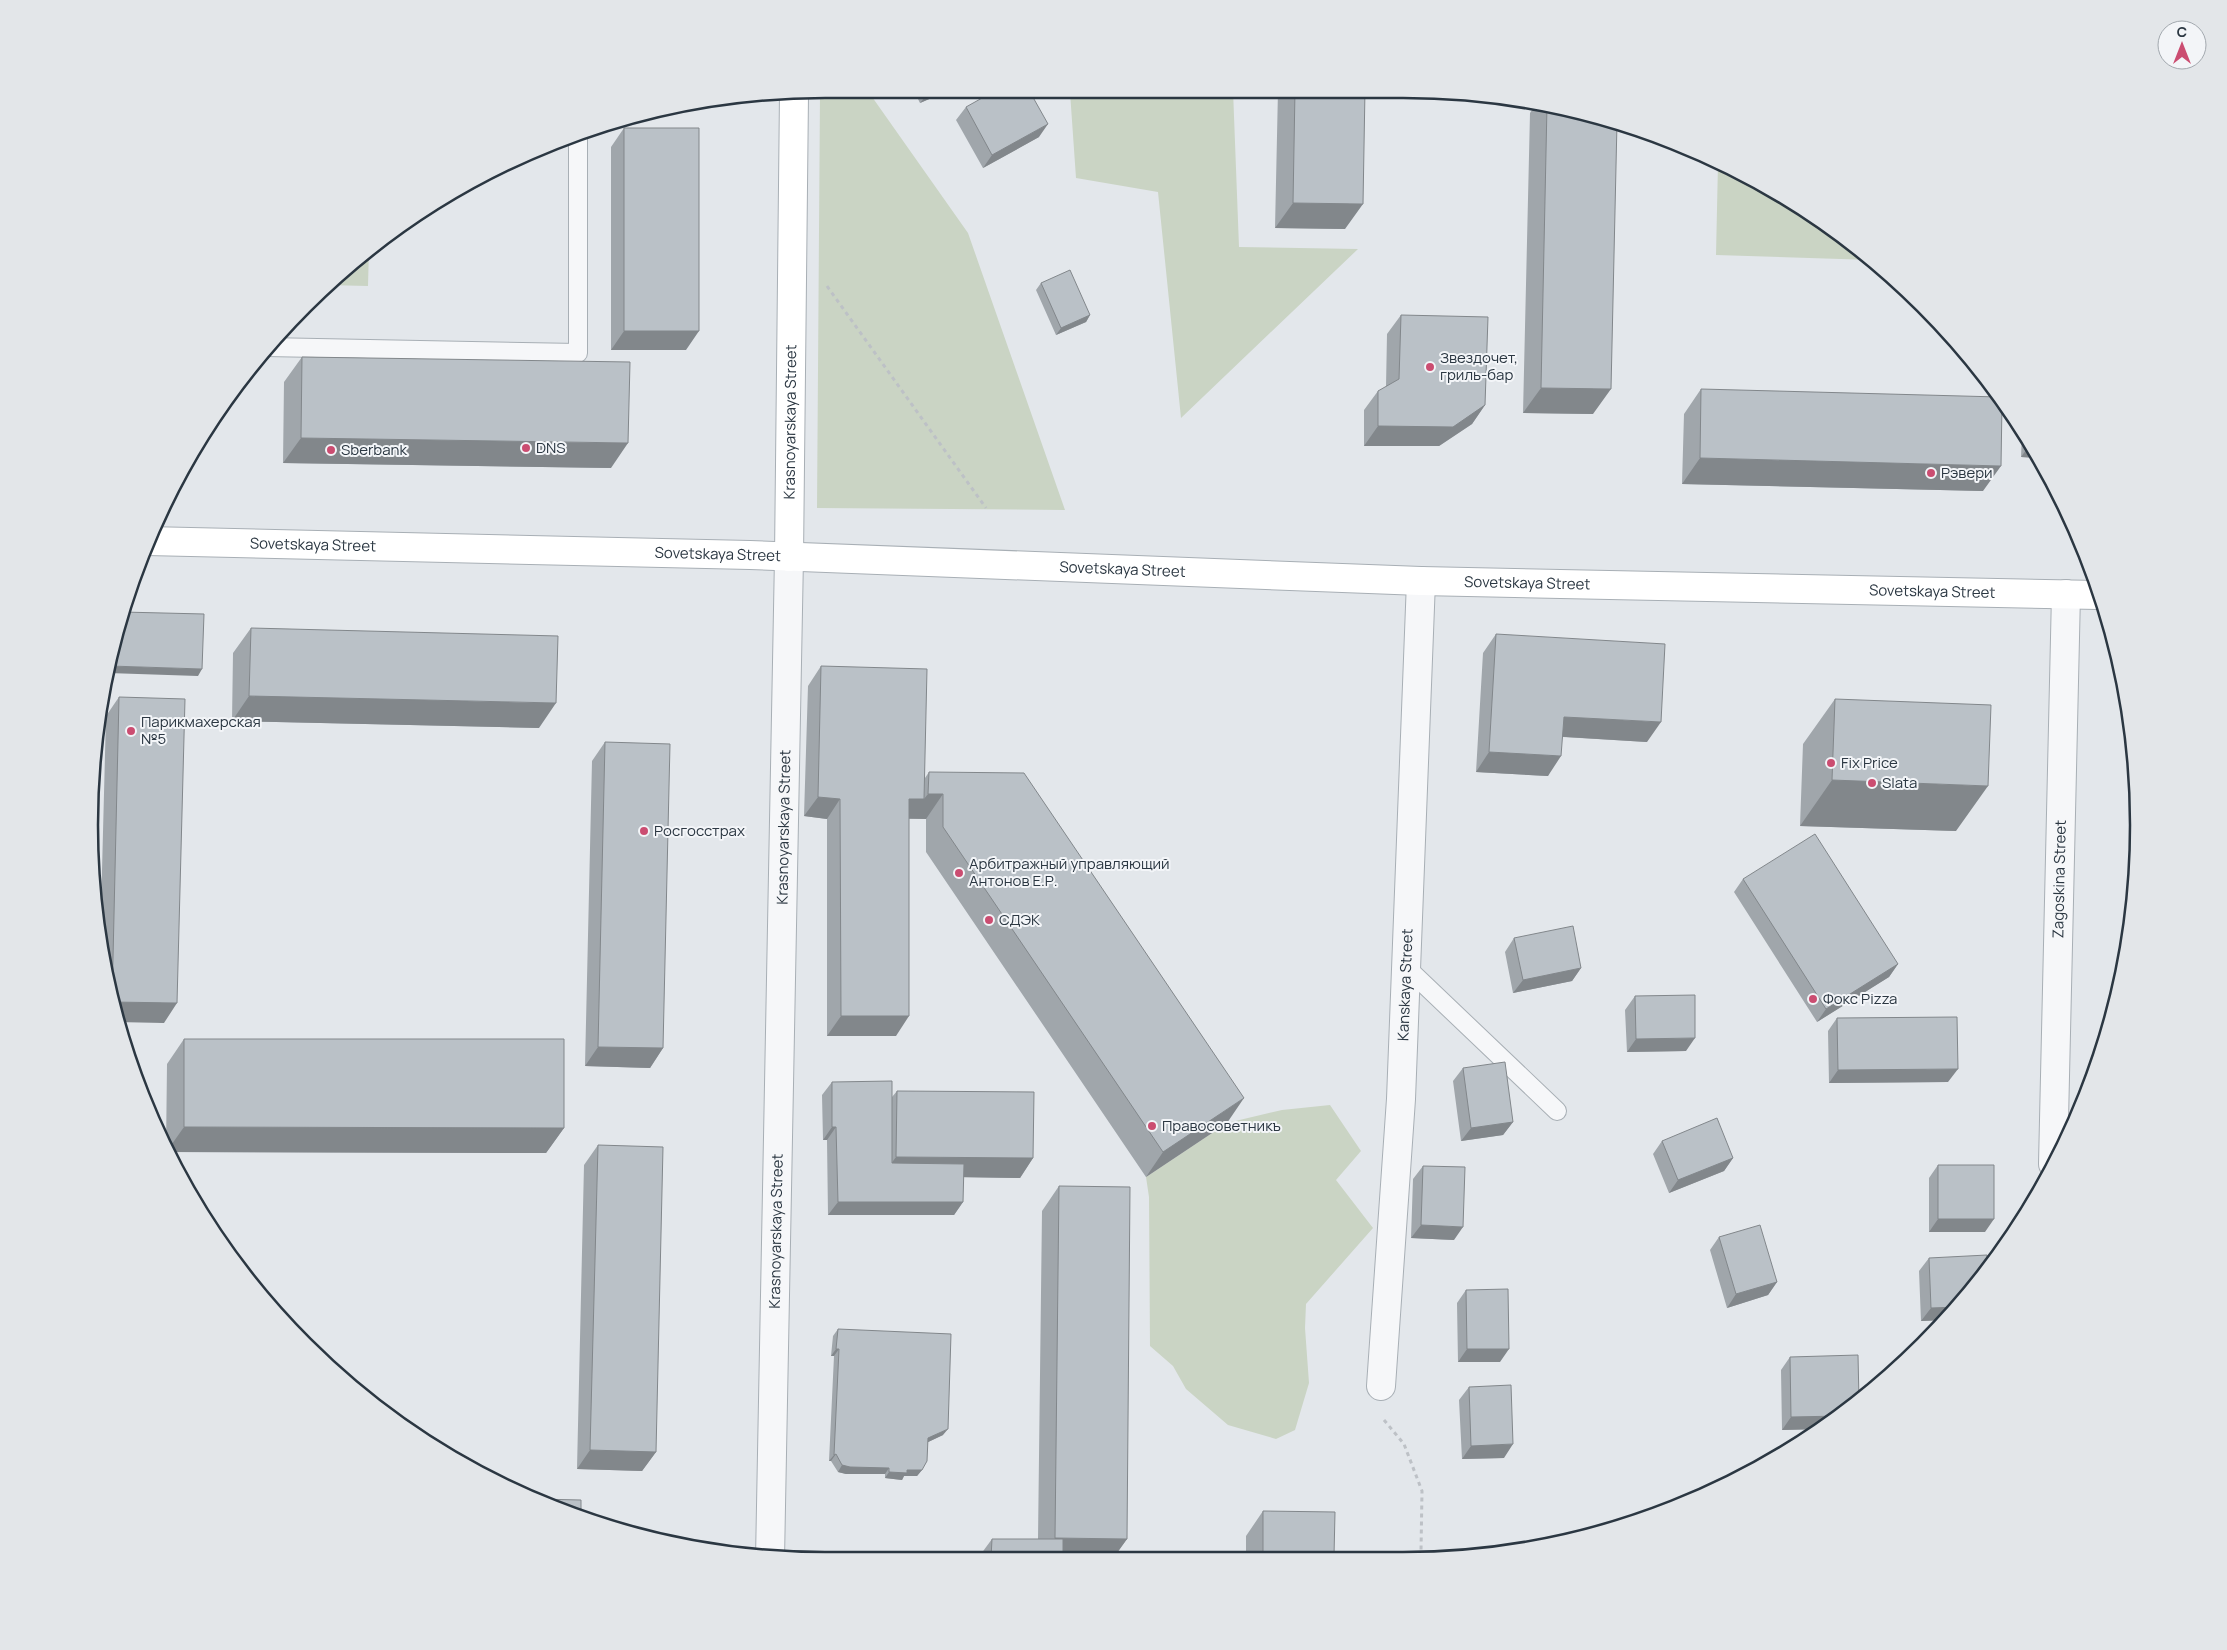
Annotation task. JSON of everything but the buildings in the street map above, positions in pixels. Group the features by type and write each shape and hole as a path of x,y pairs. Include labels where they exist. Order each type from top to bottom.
{"main road":[{"name":"Krasnoyarskaya Street","path":"789,556 794,99"},
{"name":"Sovetskaya Street","path":"156,541 789,556 1422,581 2092,595"}],"street":[{"name":"Krasnoyarskaya Street","path":"770,1550 789,556"},
{"name":"Kanskaya Street","path":"1381,1386 1401,1099 1422,581"},
{"name":"Zagoskina Street","path":"2053,1148 2066,594"}],"lane":[{"path":"276,347 578,353 578,141"},
{"path":"1406,967 1557,1111"}],"path":[{"path":"826,286 986,508"},
{"path":"1381,1386 1382,1417 1404,1444 1422,1491 1421,1552"}],"green space":[{"path":"820,98 873,98 968,233 1065,510 817,508"},
{"path":"1070,98 1233,98 1239,247 1358,249 1181,418 1158,192 1076,178"},
{"path":"1718,170 1766,195 1806,220 1859,260 1716,255"},
{"path":"369,259 368,286 338,285"},
{"path":"1330,1105 1361,1151 1336,1180 1373,1228 1306,1304 1305,1328 1309,1383 1295,1430 1276,1439 1228,1425 1186,1389 1173,1366 1150,1346 1149,1197 1146,1177 1227,1123 1282,1110"}],"place":[{"name":"Звездочет, гриль-бар","path":"1430,367"},
{"name":"DNS","path":"526,448"},
{"name":"Sberbank","path":"331,450"},
{"name":"Рэвери","path":"1931,473"},
{"name":"Парикмахерская №5","path":"131,731"},
{"name":"Fix Price","path":"1831,763"},
{"name":"Slata","path":"1872,783"},
{"name":"Росгосстрах","path":"644,831"},
{"name":"Арбитражный управляющий Антонов Е.Р.","path":"959,873"},
{"name":"СДЭК","path":"989,920"},
{"name":"Фокс Pizza","path":"1813,999"},
{"name":"Правосоветникъ","path":"1152,1126"}]}
